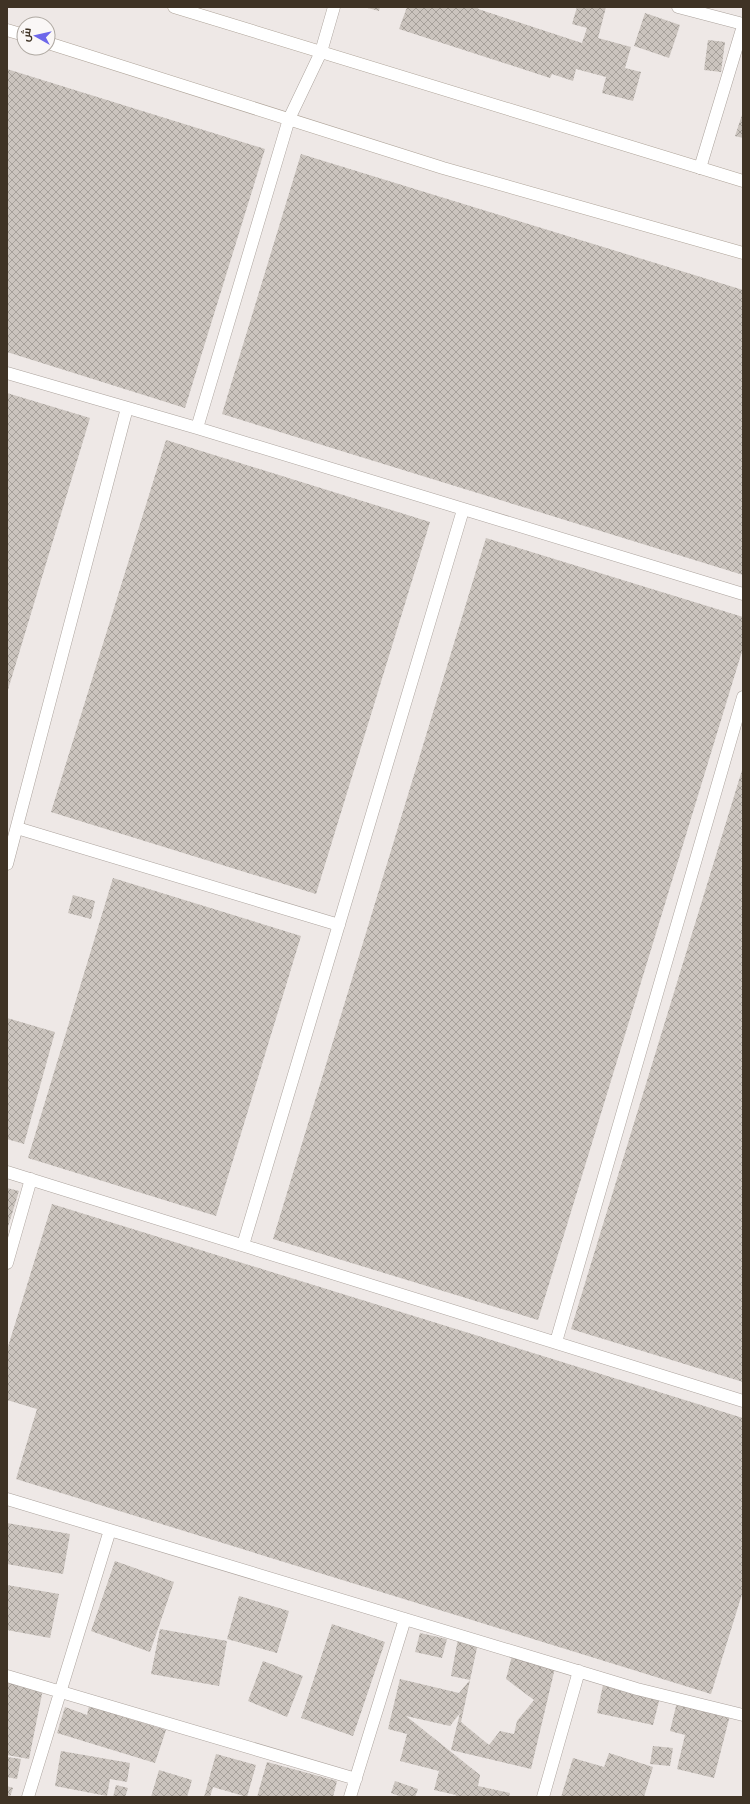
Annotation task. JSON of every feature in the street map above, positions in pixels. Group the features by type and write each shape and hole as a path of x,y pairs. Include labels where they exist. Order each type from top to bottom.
{"street":[{"path":"174,7 743,181"},
{"path":"197,428 289,119 321,52 334,7"},
{"path":"678,7 743,25 700,168"},
{"path":"56,46 443,168 743,252"},
{"path":"7,373 197,428 743,594"},
{"path":"7,864 127,408"},
{"path":"243,1245 463,510"},
{"path":"556,1342 743,697"},
{"path":"17,828 339,925"},
{"path":"7,1172 743,1401"},
{"path":"7,1263 31,1179"},
{"path":"7,1498 579,1672 637,1689 743,1715"},
{"path":"28,1797 110,1530"},
{"path":"350,1797 405,1619"},
{"path":"544,1797 579,1672"},
{"path":"7,1676 356,1779"}],"building":[{"path":"364,7 380,7 379,11"},
{"path":"407,7 479,7 478,9 582,43 587,28 572,24 577,7 606,7 598,38 631,47 625,68 641,72 633,101 602,93 606,77 576,69 573,81 552,74 550,78 399,29"},
{"path":"645,13 680,25 669,58 634,46"},
{"path":"708,40 725,42 721,72 704,70"},
{"path":"7,69 265,149 185,408 7,352"},
{"path":"743,112 743,138 735,136"},
{"path":"301,154 743,290 743,575 222,414"},
{"path":"7,393 90,418 7,693"},
{"path":"166,440 430,522 316,894 51,812"},
{"path":"486,538 743,617 743,648 538,1320 273,1239"},
{"path":"743,767 743,1382 571,1329"},
{"path":"113,878 301,936 216,1216 28,1158"},
{"path":"73,895 95,901 91,919 68,913"},
{"path":"7,1018 55,1032 24,1144 7,1139"},
{"path":"7,1188 19,1191 7,1230"},
{"path":"52,1204 743,1418 743,1591 711,1694 16,1479 37,1409 7,1400 7,1350"},
{"path":"7,1523 70,1534 63,1574 7,1564"},
{"path":"115,1561 174,1582 150,1652 91,1631"},
{"path":"7,1585 59,1594 50,1638 7,1630"},
{"path":"239,1596 289,1611 277,1653 227,1639"},
{"path":"332,1624 385,1642 353,1736 301,1718"},
{"path":"160,1629 227,1641 219,1686 151,1674"},
{"path":"420,1633 447,1639 442,1658 415,1652"},
{"path":"458,1639 478,1643 461,1722 489,1745 500,1731 514,1734 517,1721 534,1700 506,1679 512,1656 555,1668 531,1769 451,1750 460,1713 450,1726 406,1716 480,1775 478,1786 510,1793 509,1797 455,1797 456,1795 434,1790 439,1771 400,1761 407,1734 388,1729 400,1679 459,1693 470,1680 451,1676"},
{"path":"263,1661 303,1676 287,1717 248,1701"},
{"path":"7,1677 44,1684 29,1759 7,1755"},
{"path":"603,1685 660,1697 653,1725 597,1713"},
{"path":"677,1702 730,1715 714,1778 677,1769 685,1735 670,1731"},
{"path":"89,1706 166,1730 155,1763 57,1733 65,1707 87,1715"},
{"path":"653,1746 673,1748 670,1766 650,1764"},
{"path":"61,1751 130,1763 127,1782 110,1779 107,1796 55,1786"},
{"path":"609,1753 653,1767 644,1797 561,1797 573,1758 604,1767"},
{"path":"216,1754 256,1765 247,1797 213,1787 210,1797 204,1797"},
{"path":"7,1757 21,1759 17,1779 7,1777"},
{"path":"267,1762 337,1781 333,1797 257,1797"},
{"path":"159,1770 192,1780 187,1797 151,1797"},
{"path":"395,1781 418,1789 415,1797 402,1797 391,1793"},
{"path":"116,1785 128,1788 125,1797 113,1797"},
{"path":"7,1786 13,1788 10,1797 7,1797"}]}
